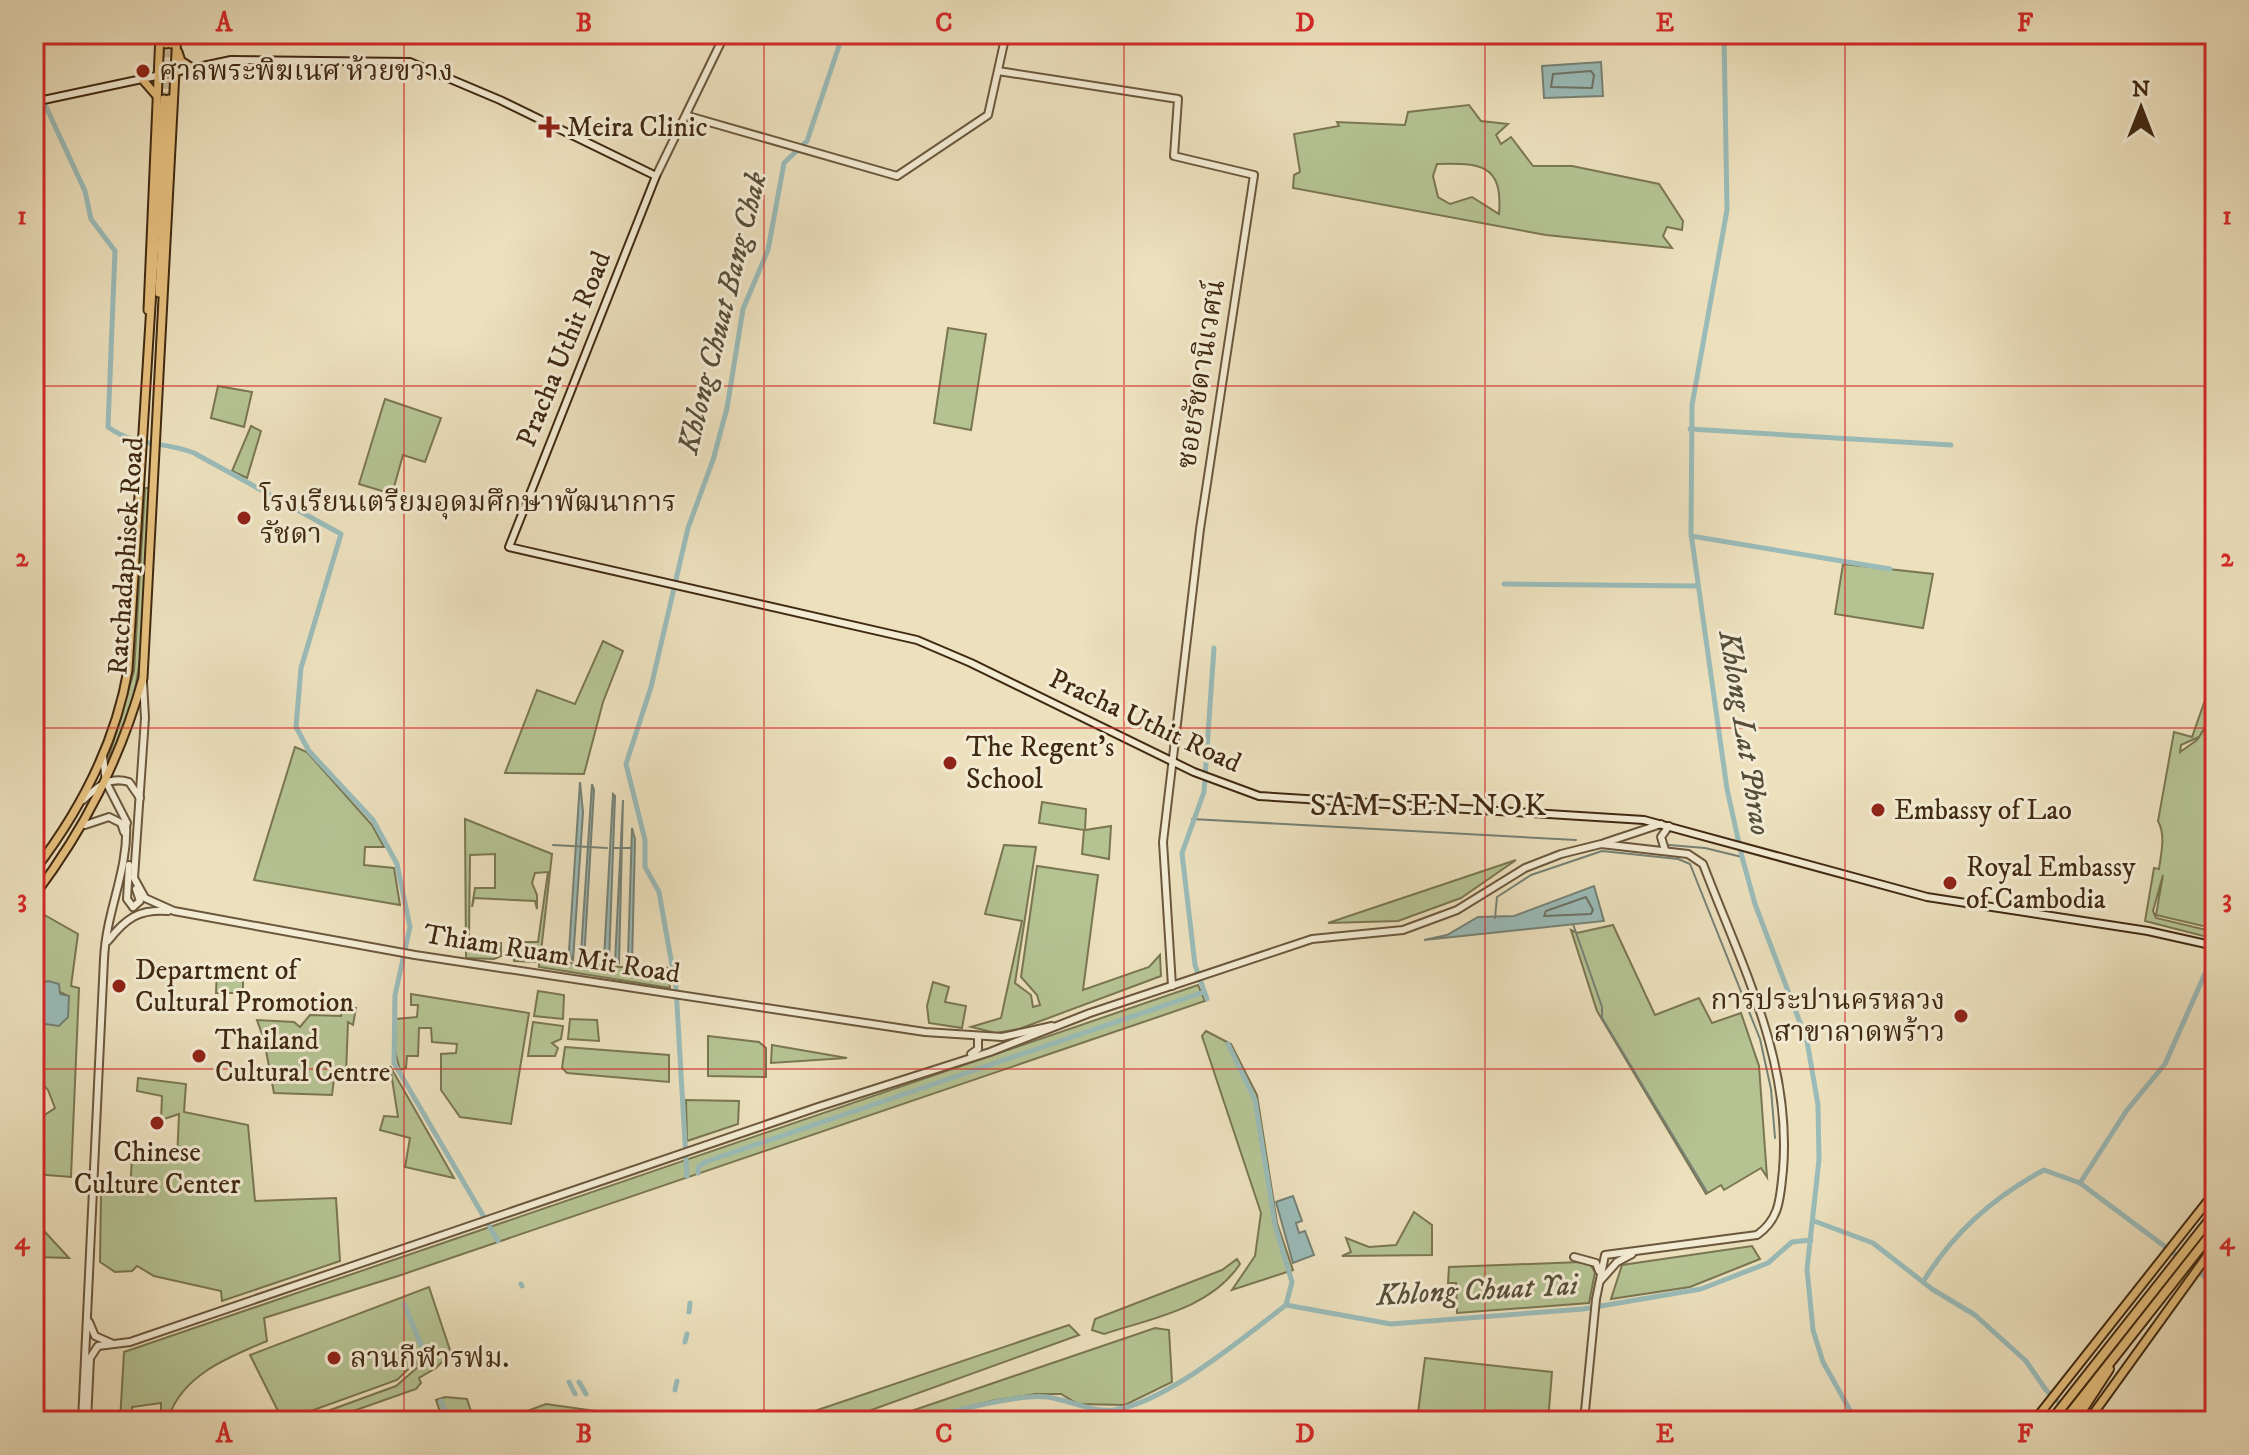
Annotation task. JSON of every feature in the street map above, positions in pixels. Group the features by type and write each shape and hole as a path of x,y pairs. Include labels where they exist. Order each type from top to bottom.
{"highway":[{"path":"2051,1421 2215,1213"},
{"path":"2064,1421 2215,1229"},
{"path":"2075,1421 2117,1354"}],"main road":[{"name":"Ratchadaphisek Road","path":"34,871 82,800 103,756 118,715 131,652 149,332 148,279 166,98 175,73 168,45 160,34"},
{"name":"Ratchadaphisek Road","path":"34,896 85,825 131,720 143,678 160,336 166,98 158,77 172,34"},
{"path":"168,45 181,61 192,68"},
{"path":"143,80 166,98"},
{"path":"2034,1421 2215,1192"},
{"path":"2088,1421 2215,1245"}],"street":[{"path":"36,102 192,68 247,60 422,65 656,176 688,116 725,34"},
{"path":"688,116 897,176 985,118 991,107 1006,34"},
{"name":"ซอยรัชดานิเวศน์","path":"998,71 1178,99 1174,149 1178,158 1254,175 1200,529 1172,761"},
{"name":"Pracha Uthit Road","path":"656,176 509,547 917,640 971,663 1221,785 1259,796 1630,819 1702,834 1776,858 1927,897 2136,929 2215,946"},
{"path":"133,907 140,901 134,878 143,678"},
{"path":"103,756 106,782 126,822 130,841 127,899 133,907"},
{"path":"1172,761 1162,854 1172,986"},
{"path":"82,800 106,782 129,782 140,798"},
{"path":"85,825 104,817 117,819 124,828 127,847"},
{"path":"84,1421 105,944 122,877 127,847 126,822"},
{"path":"1665,825 1661,837 1666,851"},
{"name":"Thiam Ruam Mit Road","path":"111,1344 130,1342 673,1156 1005,1047 1059,1025 1312,939 1403,930 1468,905 1525,868 1561,854 1665,825"},
{"path":"1584,1421 1596,1299 1605,1255 1757,1235 1772,1224 1779,1209 1784,1151 1783,1106 1776,1060 1749,978 1703,864 1688,854 1601,844"},
{"path":"122,877 124,901 133,907"},
{"name":"Thiam Ruam Mit Road","path":"134,878 145,898 174,911 410,954 978,1038 1002,1037 1059,1025"},
{"path":"105,944 121,924 140,912 174,911"},
{"path":"964,1058 978,1049 978,1038"},
{"path":"1599,1283 1617,1262 1640,1252"},
{"path":"1574,1257 1599,1265 1599,1283"},
{"path":"88,1319 95,1336 111,1344"},
{"path":"84,1421 90,1358 98,1346 111,1344"}],"green space":[{"path":"1469,105 1481,121 1508,124 1496,135 1501,144 1511,137 1533,166 1572,166 1659,184 1683,221 1682,230 1667,227 1663,236 1672,248 1546,235 1293,188 1294,175 1300,172 1294,134 1339,126 1337,122 1405,125 1408,112","holes":["1437,164 1466,164 1486,170 1497,185 1499,214 1472,197 1450,204 1438,197 1433,176"]},
{"path":"948,328 986,334 971,430 934,423"},
{"path":"218,386 252,392 244,427 211,418"},
{"path":"385,399 441,418 425,462 403,455 392,494 359,484"},
{"path":"251,426 261,431 247,478 232,471"},
{"path":"145,488 149,488 147,562 140,660 128,716 110,767 106,767 134,671"},
{"path":"1843,564 1933,574 1923,628 1835,614"},
{"path":"603,641 623,651 603,702 584,774 505,773 537,690 575,704"},
{"path":"2204,703 2215,712 2215,726 2208,722 2199,737 2207,725 2215,729 2215,930 2209,927 2211,922 2207,927 2156,915 2163,875 2153,911 2156,918 2215,932 2215,939 2145,921 2154,868 2159,869 2162,851 2158,821 2174,732 2192,737","holes":["2199,737 2197,740 2180,752 2181,745"]},
{"path":"295,747 307,752 372,825 384,847 365,847 364,865 394,868 400,905 254,880"},
{"path":"1042,802 1086,809 1085,830 1111,826 1109,859 1082,854 1084,830 1039,823"},
{"path":"465,819 552,854 540,961 667,968 670,988 539,967 539,962 514,961 512,942 538,942 548,872 535,873 532,883 537,895 537,909 535,901 474,898 472,907 475,888 495,888 495,854 470,855 469,939 474,943 501,943 501,956 494,959 466,958"},
{"path":"1004,845 1036,847 1015,983 1031,995 1033,1007 1040,1005 1037,995 1021,977 1037,866 1098,875 1083,990 1149,967 1160,955 1161,976 1019,1029 996,1033 971,1027 1001,1018 1022,921 985,914"},
{"path":"1516,860 1461,898 1398,921 1328,923"},
{"path":"34,909 78,934 71,986 79,988 71,1177 34,1174 34,1122 55,1108 48,1090 34,1075 34,1046 42,1046 43,1034 34,1031 34,1015 45,1024 69,996 40,983 34,990"},
{"path":"1613,925 1655,1015 1699,998 1712,1023 1741,1013 1759,1066 1767,1177 1761,1168 1724,1190 1721,1185 1706,1194 1597,1011 1571,930 1577,933"},
{"path":"217,965 243,968 243,993 216,993"},
{"path":"933,982 949,987 945,1002 966,1006 962,1028 929,1023 927,1006"},
{"path":"1198,985 1205,1001 398,1276 264,1318 267,1341 223,1361 197,1378 176,1401 169,1416 161,1415 161,1403 132,1407 133,1421 120,1421 124,1352"},
{"path":"538,991 564,995 563,1019 534,1016"},
{"path":"411,994 529,1013 511,1124 460,1117 441,1090 441,1054 456,1053 457,1044 432,1042 431,1028 419,1028 418,1056 407,1056 406,1068 400,1070 395,1051 396,1019 417,1017 418,1005 411,1005"},
{"path":"342,1008 356,1008 353,1025 348,1022 346,1074 350,1081 334,1079 332,1095 274,1093 257,1020 294,1022 300,1027 310,1015 341,1016"},
{"path":"570,1019 597,1020 599,1041 568,1039"},
{"path":"533,1022 563,1026 561,1039 552,1043 558,1048 555,1056 528,1056"},
{"path":"1206,1031 1231,1044 1257,1095 1277,1223 1293,1270 1232,1290 1255,1256 1261,1213 1202,1036"},
{"path":"708,1036 759,1042 766,1048 766,1077 708,1076"},
{"path":"772,1045 847,1058 771,1063"},
{"path":"565,1047 669,1055 669,1082 567,1073 562,1068"},
{"path":"390,1066 454,1178 405,1167 410,1138 380,1130 384,1116 398,1117"},
{"path":"138,1078 186,1084 184,1112 248,1125 255,1201 336,1198 340,1261 222,1301 221,1291 154,1276 137,1266 132,1271 115,1272 100,1262 101,1193 130,1192 132,1157 177,1160 179,1114 161,1120 162,1096 137,1091"},
{"path":"686,1100 739,1101 738,1124 687,1141"},
{"path":"1414,1212 1432,1225 1432,1255 1342,1256 1351,1252 1346,1238 1369,1247 1396,1245"},
{"path":"34,1220 69,1258 34,1257"},
{"path":"1752,1246 1760,1259 1690,1287 1611,1299 1622,1265"},
{"path":"1237,1259 1240,1264 1228,1279 1196,1302 1104,1334 1092,1330 1095,1319 1222,1270"},
{"path":"1590,1264 1595,1272 1589,1303 1457,1313 1456,1283 1448,1283 1449,1267"},
{"name":"ลานกีฬารฟม.","path":"429,1287 451,1353 436,1368 419,1378 421,1383 416,1389 325,1421 300,1421 396,1386 418,1367 416,1362 397,1380 283,1421 250,1355"},
{"path":"1069,1325 1079,1335 841,1421 785,1421"},
{"path":"1155,1328 1169,1330 1172,1382 1125,1405 1078,1404 1061,1394 1036,1394 991,1401 921,1421 882,1421"},
{"path":"1425,1358 1552,1372 1548,1421 1417,1421"},
{"path":"445,1397 467,1399 474,1421 443,1421 436,1400"},
{"path":"546,1404 666,1421 500,1421"}],"water":[{"path":"1601,62 1603,96 1544,98 1542,66"},
{"path":"580,782 583,812 573,961 569,951"},
{"path":"592,784 594,790 584,961 581,953"},
{"path":"613,794 615,796 609,962 604,959"},
{"path":"623,800 619,963 615,962"},
{"path":"632,828 635,839 632,964 628,957"},
{"path":"1594,886 1604,921 1424,940 1447,935 1478,917 1514,916"},
{"path":"48,981 59,984 60,994 69,996 68,1017 59,1026 45,1024 34,1015 34,990 40,983"},
{"path":"1293,1196 1302,1221 1296,1223 1299,1233 1305,1231 1314,1255 1293,1263 1276,1202"}],"waterway":[{"name":"Khlong Chuat Bang Chak","path":"687,1176 676,988 659,892 645,867 645,840 626,764 651,687 688,528 713,460 727,408 743,309 768,250 784,163 807,141 843,34"},
{"name":"Khlong Lat Phrao","path":"1724,34 1727,210 1692,405 1691,533 1727,789 1742,857 1755,904 1807,1041 1818,1105 1819,1160 1807,1269 1813,1330 1823,1362 1856,1421"},
{"path":"34,81 85,191 91,219 115,251 108,427 129,438 194,453 341,534 301,668 296,727 309,751 373,820 397,864 410,927 395,995 394,1063 498,1241"},
{"path":"1690,429 1951,445"},
{"path":"1691,536 1890,569"},
{"path":"1504,584 1698,586"},
{"path":"1207,999 1195,965 1182,853 1204,792 1214,648"},
{"path":"1192,819 1576,840"},
{"path":"553,845 607,848"},
{"path":"1669,845 1705,848 1742,857"},
{"path":"614,848 631,848"},
{"path":"1495,918 1497,897 1531,875 1602,851 1678,859 1690,864 1760,1039 1771,1089 1775,1138"},
{"path":"1573,924 1602,1007 1602,1018 1707,1192"},
{"path":"2080,1183 2127,1110 2165,1064 2215,951"},
{"path":"698,1173 698,1167 705,1162 1204,992"},
{"path":"1228,1044 1255,1100 1275,1225 1292,1282 1286,1305"},
{"path":"1923,1282 1947,1248 1976,1218 2008,1192 2044,1170 2080,1183 2215,1284"},
{"path":"1814,1221 1873,1243 1932,1289 1975,1315 2026,1361 2046,1390 2071,1414"},
{"name":"Khlong Chuat Yai","path":"926,1421 952,1412 1020,1398 1047,1397 1104,1410 1134,1405 1204,1367 1286,1305 1391,1324 1583,1309 1701,1289 1768,1263 1792,1242 1811,1240"},
{"name":"Khlong Chuat Bang Chak","path":"689,1312 690,1303"},
{"path":"404,1304 430,1367"},
{"name":"Khlong Chuat Bang Chak","path":"685,1342 687,1334"},
{"name":"Khlong Chuat Bang Chak","path":"675,1390 677,1381"},
{"path":"569,1382 575,1394"},
{"path":"579,1382 586,1394"},
{"path":"441,1401 449,1421"},
{"path":"594,1415 600,1421"},
{"path":"607,1418 610,1421"}],"tunnel":[{"path":"164,99 166,44"},
{"path":"169,99 171,44"}],"place":[{"name":"ศาลพระพิฆเนศ ห้วยขวาง","path":"143,71"},
{"name":"Meira Clinic","path":"549,127"},
{"name":"โรงเรียนเตรียมอุดมศึกษาพัฒนาการ รัชดา","path":"244,518"},
{"name":"The Regent's School","path":"950,763"},
{"name":"Embassy of Lao","path":"1878,810"},
{"name":"Royal Embassy of Cambodia","path":"1950,883"},
{"name":"Department of Cultural Promotion","path":"119,986"},
{"name":"การประปานครหลวง สาขาลาดพร้าว","path":"1961,1016"},
{"name":"Thailand Cultural Centre","path":"199,1056"},
{"name":"Chinese Culture Center","path":"157,1123"},
{"name":"ลานกีฬารฟม.","path":"334,1358"}],"district":[{"name":"SAM SEN NOK","path":"1429,806"}]}
